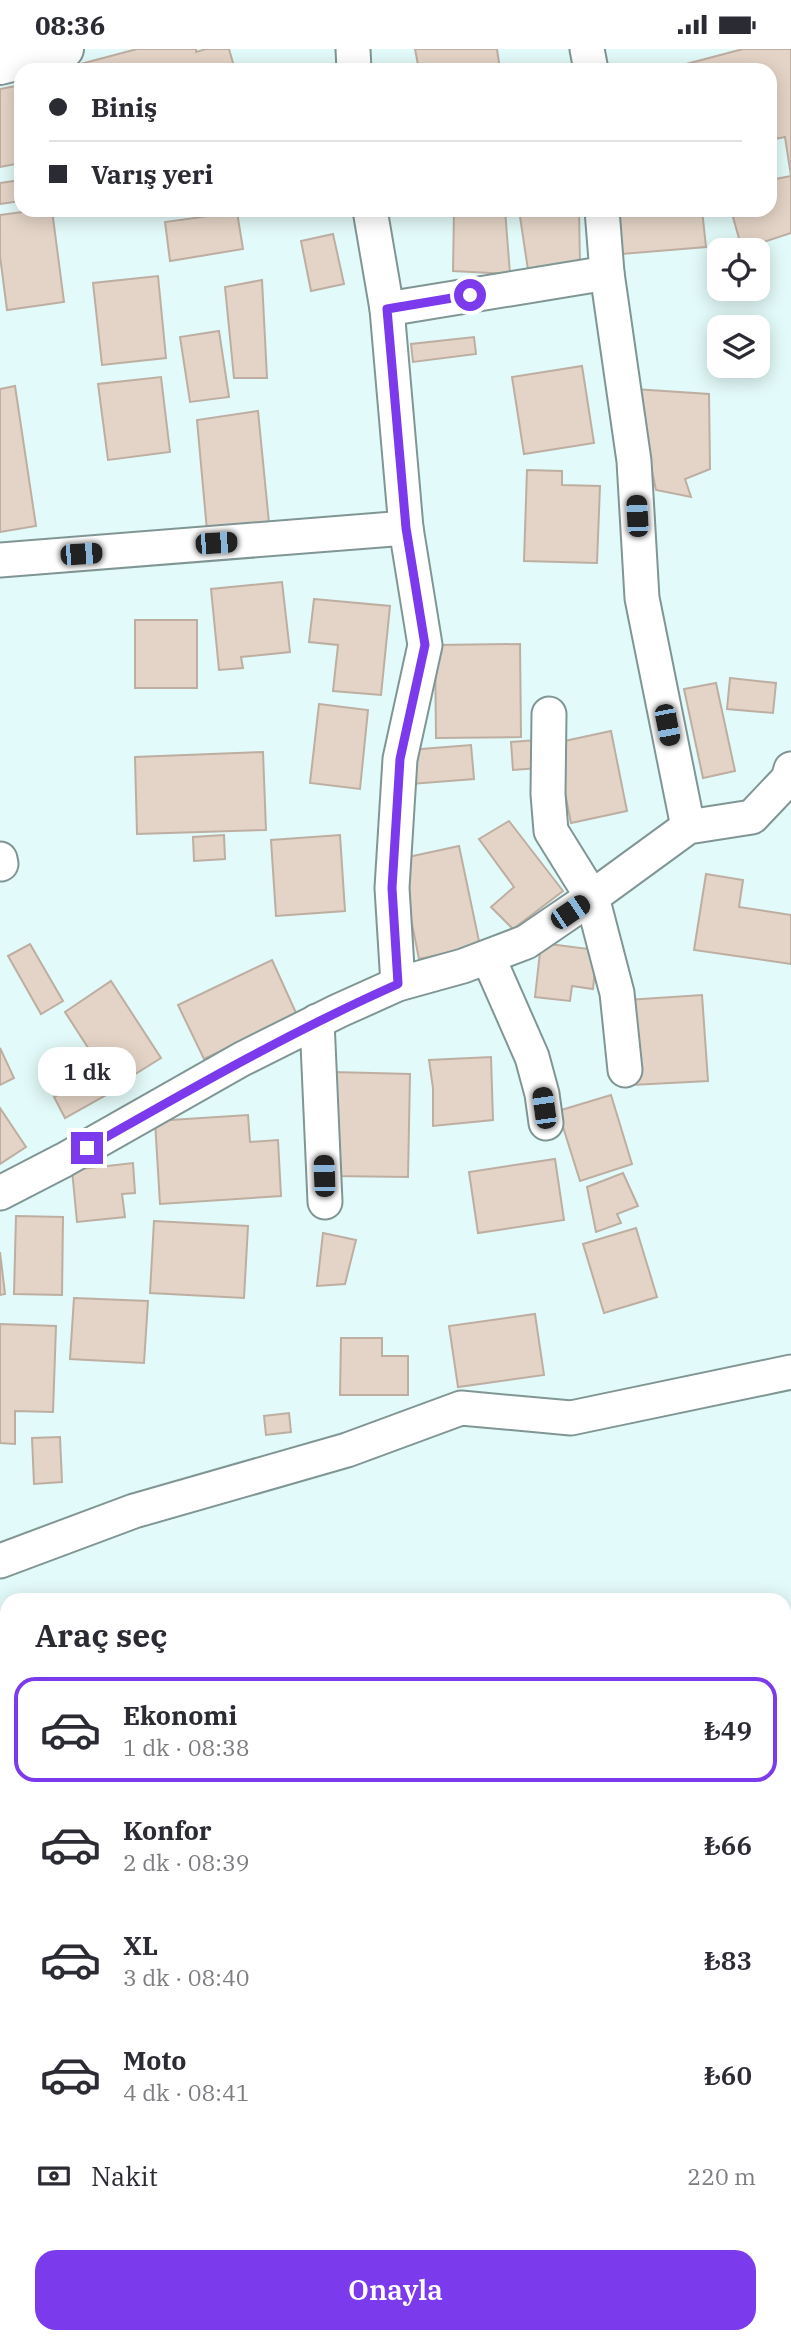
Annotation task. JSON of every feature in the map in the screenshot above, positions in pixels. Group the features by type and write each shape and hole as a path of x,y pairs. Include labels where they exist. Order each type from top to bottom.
{"street":[{"path":"0,65 64,49"},
{"path":"371,217 387,309 406,528 425,645 400,759 392,888 398,984"},
{"path":"603,217 607,272 634,461 642,598 688,827"},
{"path":"387,309 607,272"},
{"path":"0,560 406,528"},
{"path":"549,714 548,794 551,831 592,897 617,993 625,1070"},
{"path":"0,1192 64,1160 242,1059 317,1021 398,984 463,966 526,943 688,827 752,817 790,777"},
{"path":"488,957 532,1057 542,1094 546,1123"},
{"path":"317,1021 325,1202"},
{"path":"0,1561 134,1511 347,1450 461,1408 571,1418 791,1372"}],"building":[{"path":"137,49 196,49 196,52 229,49 233,63 84,63"},
{"path":"415,49 497,49 499,63 418,63"},
{"path":"743,49 791,49 791,176 785,137 777,139 777,63 690,63"},
{"path":"14,86 14,164 0,167 0,89"},
{"path":"791,176 791,233 770,240 739,238 733,217 777,217 777,179"},
{"path":"14,181 14,202 0,204 0,183"},
{"path":"14,213 14,217 53,217 64,302 7,310 0,256 0,215"},
{"path":"201,217 238,217 243,249 170,261 165,222"},
{"path":"454,217 506,217 510,274 453,271"},
{"path":"520,217 579,217 580,264 528,270"},
{"path":"616,217 703,217 706,247 622,254"},
{"path":"333,234 344,284 311,291 301,241"},
{"path":"158,276 166,358 102,365 93,283"},
{"path":"262,280 267,378 234,378 225,287"},
{"path":"219,331 229,397 190,402 180,337"},
{"path":"474,337 476,354 413,362 411,344"},
{"path":"582,366 594,443 524,454 512,377"},
{"path":"161,377 170,452 108,460 98,384"},
{"path":"15,386 36,526 0,532 0,389"},
{"path":"634,389 709,394 710,469 685,479 691,497 656,490"},
{"path":"258,411 269,523 207,531 197,420"},
{"path":"527,470 562,471 562,485 600,486 597,563 524,561"},
{"path":"282,582 290,652 241,657 243,668 219,670 211,589"},
{"path":"314,599 390,606 381,695 333,691 338,645 309,642"},
{"path":"135,620 197,620 197,688 135,688"},
{"path":"520,644 521,737 436,738 435,645"},
{"path":"730,678 776,683 773,713 727,709"},
{"path":"716,683 735,771 703,778 684,689"},
{"path":"319,704 368,710 360,789 310,783"},
{"path":"611,731 627,811 571,823 555,743"},
{"path":"537,740 539,768 513,770 511,742"},
{"path":"471,745 474,779 411,784 409,750"},
{"path":"263,752 266,830 137,834 135,757"},
{"path":"509,821 563,891 513,929 491,907 514,887 479,839"},
{"path":"224,835 225,859 194,861 193,837"},
{"path":"340,835 345,911 276,916 271,840"},
{"path":"459,846 480,946 419,959 399,859"},
{"path":"706,874 743,880 739,907 791,915 791,964 694,950"},
{"path":"541,943 597,950 593,989 572,986 570,1001 535,997"},
{"path":"30,944 63,1001 41,1014 8,956"},
{"path":"272,960 297,1015 204,1059 178,1005"},
{"path":"111,981 161,1058 129,1078 111,1050 96,1060 65,1012"},
{"path":"702,995 708,1081 632,1085 627,1000"},
{"path":"0,1048 14,1078 0,1085"},
{"path":"491,1057 493,1120 433,1126 433,1088 429,1060"},
{"path":"333,1072 410,1074 408,1177 334,1176"},
{"path":"95,1075 106,1095 65,1118 54,1097"},
{"path":"611,1095 632,1164 580,1181 558,1111"},
{"path":"0,1108 26,1147 0,1164"},
{"path":"248,1115 250,1142 278,1140 281,1196 160,1204 155,1121"},
{"path":"555,1159 564,1220 478,1233 469,1172"},
{"path":"133,1163 135,1193 122,1194 125,1217 77,1222 72,1170"},
{"path":"623,1173 638,1206 617,1214 621,1223 596,1232 587,1187"},
{"path":"16,1216 63,1217 62,1295 14,1294"},
{"path":"154,1221 248,1226 244,1298 150,1293"},
{"path":"636,1228 657,1297 604,1313 583,1244"},
{"path":"323,1233 356,1240 345,1284 317,1286"},
{"path":"0,1252 5,1294 0,1295"},
{"path":"74,1298 148,1301 144,1363 70,1359"},
{"path":"535,1314 544,1375 458,1387 449,1326"},
{"path":"0,1324 56,1326 53,1412 15,1411 15,1444 0,1443"},
{"path":"341,1338 382,1338 382,1356 408,1356 408,1395 340,1395"},
{"path":"289,1413 291,1432 266,1435 264,1416"},
{"path":"60,1437 62,1482 34,1484 32,1438"}],"route":[{"path":"87,1148 242,1059 338,1010 398,984 392,888 400,759 425,645 406,528 387,309 470,295"}]}
